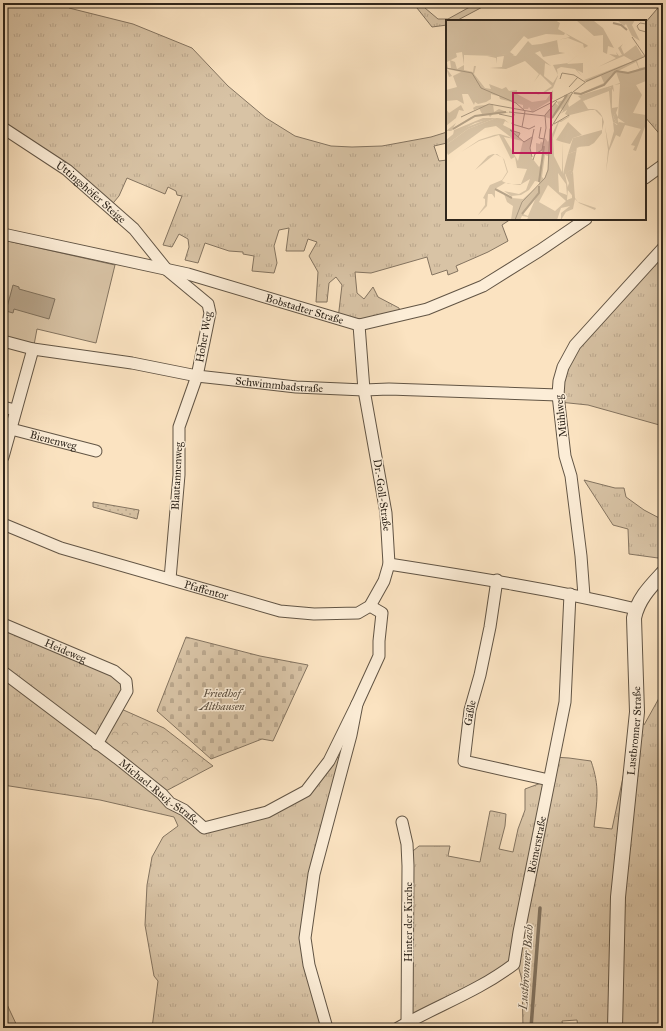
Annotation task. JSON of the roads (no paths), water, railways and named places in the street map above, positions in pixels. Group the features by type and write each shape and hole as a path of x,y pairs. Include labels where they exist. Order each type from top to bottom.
{"street":[{"name":"Üttingshöfer Steige","path":"3,128 72,175 134,229 167,270"},
{"path":"646,177 663,165"},
{"name":"Bobstadter Straße","path":"3,234 188,274 359,325 427,309 483,286 585,220"},
{"name":"Mühlweg","path":"584,596 579,540 570,476 565,456 558,395 559,381 563,367 575,345 663,248"},
{"name":"Hoher Weg","path":"167,270 208,304 210,313 197,376"},
{"name":"Dr.-Goll-Straße","path":"359,325 364,390 386,513 389,564"},
{"name":"Schwimmbadstraße","path":"3,341 33,349 132,363 197,376 296,387 558,395"},
{"path":"3,457 33,349"},
{"name":"Blautannenweg","path":"170,579 179,474 179,427 197,376"},
{"path":"3,407 15,410"},
{"name":"Bienenweg","path":"11,429 96,451"},
{"name":"Pfaffentor","path":"3,524 61,548 280,611 314,614 358,613 370,606"},
{"path":"370,606 384,581 389,564 497,580 584,596 636,609"},
{"name":"Lustbronner Straße","path":"615,1028 618,897 637,712 634,618 636,609 643,596 663,573"},
{"name":"Gäßle","path":"497,580 490,627 480,675 470,710 464,761 549,780"},
{"name":"Römerstraße","path":"402,1026 475,990 497,977 514,964 519,932 565,702 570,594"},
{"name":"Michael-Ruck-Straße","path":"3,672 162,794 170,803 184,810 204,828 267,812 306,791 328,761 379,656 382,613 370,606"},
{"name":"Heideweg","path":"3,624 114,671 126,680 127,691 97,744"},
{"name":"Michael-Ruck-Straße","path":"327,1028 309,965 305,938 314,874 351,735 357,704"},
{"name":"Hinter der Kirche","path":"402,822 407,844 408,866 402,1026"}],"waterway":[{"name":"Lustbronner Bach","path":"531,1028 540,908"}],"park label":[{"name":"Friedhof Althausen","path":"222,699"}]}
